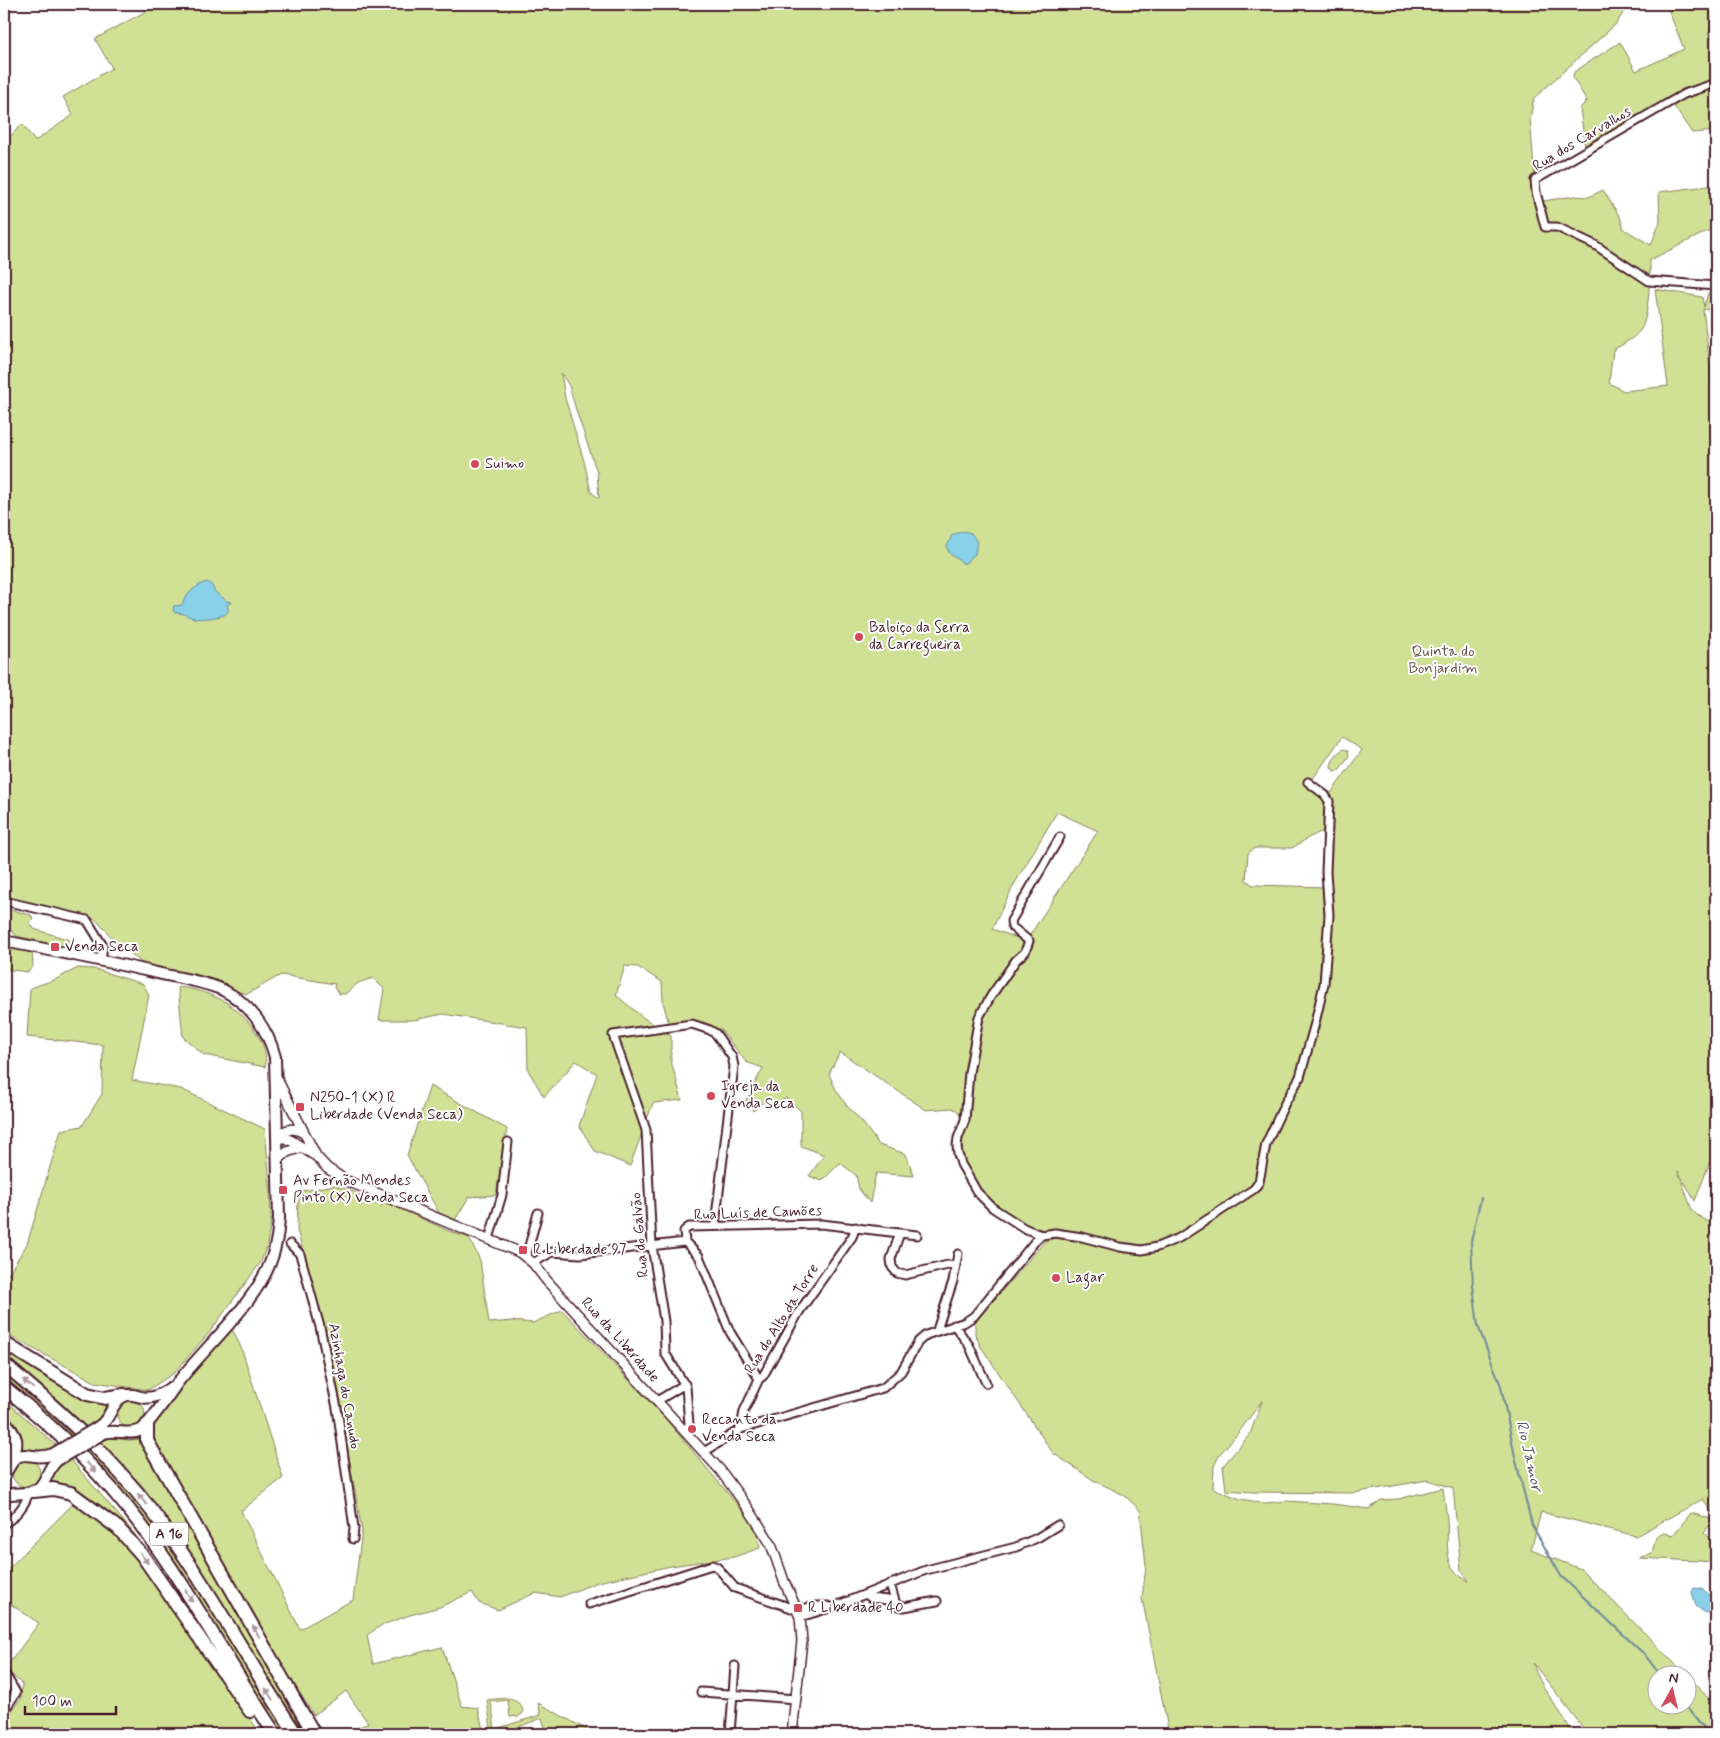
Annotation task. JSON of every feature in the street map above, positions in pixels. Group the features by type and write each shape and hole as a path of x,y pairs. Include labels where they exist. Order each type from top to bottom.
{"highway":[{"path":"4,1343 87,1394 105,1398 124,1395"},
{"name":"A 16","path":"4,1364 88,1437 152,1511 208,1593 266,1689 296,1734"},
{"name":"A 16","path":"4,1387 72,1447 106,1482 140,1523 168,1563 275,1734"},
{"path":"4,1421 15,1436 16,1442 16,1449 8,1468"},
{"name":"A 16","path":"148,1423 147,1441 314,1734"},
{"name":"A 16","path":"28,1492 58,1489 71,1494 105,1517 127,1537 142,1555 266,1734"}],"main road":[{"path":"4,941 101,960 198,983 223,990 243,1004 259,1021 272,1044 275,1057 278,1134 278,1236 270,1265 245,1304 180,1380 148,1423 137,1432 101,1430 56,1456 40,1488 28,1492 4,1495"},
{"path":"101,1430 116,1402 124,1395 156,1396 180,1380"},
{"path":"141,1397 150,1407 148,1423"},
{"path":"112,1412 115,1424 124,1432"},
{"path":"28,1492 16,1490 8,1480 8,1468 22,1454 56,1456"},
{"path":"34,1455 44,1464 46,1477"}],"street":[{"name":"Rua dos Carvalhos","path":"1716,83 1684,94 1535,180 1536,192 1545,227 1557,227 1588,242 1650,281 1716,286"},
{"path":"1060,837 1011,921 1012,927 1029,940 1024,952 1016,960 991,996 979,1017 969,1073 966,1120 958,1138 958,1154 961,1164 977,1192 993,1208 1024,1228 1042,1235 1055,1233 1082,1237 1131,1249 1142,1250 1157,1247 1180,1238 1254,1190 1259,1182 1266,1144 1285,1103 1300,1077 1324,984 1329,915 1326,872 1329,801 1325,795 1308,782"},
{"path":"4,901 87,920 104,946 101,960"},
{"name":"Rua do Galvão","path":"686,1432 689,1424 685,1384 665,1353 664,1321 652,1246 646,1130 613,1035 692,1024 716,1034 732,1057 734,1066 715,1225"},
{"name":"Rua da Liberdade","path":"276,1076 316,1156 327,1168 345,1180 489,1239 526,1257 720,1470 771,1544 798,1613 802,1641 793,1734"},
{"path":"278,1134 292,1128 305,1134"},
{"path":"278,1134 316,1156"},
{"path":"489,1239 502,1195 508,1142"},
{"path":"278,1160 287,1152 302,1147"},
{"path":"526,1257 538,1213"},
{"name":"Rua Luís de Camões","path":"533,1263 552,1252 580,1254 685,1242 684,1231 689,1227 715,1225 821,1224 917,1235"},
{"name":"Rua do Alto da Torre","path":"741,1429 744,1411 759,1379 763,1376 799,1312 852,1237 856,1227"},
{"path":"900,1233 891,1259 892,1267 897,1273 905,1275 948,1265 955,1266"},
{"path":"704,1452 741,1429 883,1388 901,1372 918,1342 926,1334 965,1322 974,1316 1042,1235"},
{"path":"685,1242 699,1256 730,1332 759,1379"},
{"name":"Azinhaga do Canudo","path":"290,1244 300,1254 320,1327 337,1408 354,1539"},
{"path":"937,1330 953,1281 958,1254"},
{"path":"954,1325 969,1345 986,1383"},
{"path":"657,1401 685,1384"},
{"path":"4,1524 10,1520 27,1499 28,1492"},
{"path":"589,1604 712,1565 717,1567 735,1588 798,1613 816,1606 836,1606 941,1565 1016,1547 1037,1538 1058,1524"},
{"path":"890,1584 898,1606 904,1607 937,1601"},
{"path":"866,1594 871,1598 895,1601"},
{"path":"730,1734 735,1666"},
{"path":"4,1672 16,1693 4,1711"},
{"path":"701,1692 796,1699"}],"green space":[{"name":"Quinta do Bonjardim","path":"159,4 1629,4 1616,24 1534,98 1530,119 1537,202 1574,196 1589,197 1603,190 1620,217 1624,229 1651,245 1660,221 1659,192 1716,185 1716,227 1650,260 1644,323 1635,335 1613,350 1609,383 1624,391 1668,386 1655,289 1702,297 1704,307 1708,293 1716,294 1716,311 1703,309 1716,416 1716,1161 1710,1161 1695,1201 1678,1171 1692,1210 1716,1226 1716,1519 1703,1499 1636,1536 1541,1512 1531,1550 1581,1569 1677,1666 1648,1666 1648,1716 1698,1716 1698,1687 1716,1706 1716,1734 1588,1734 1533,1663 1546,1691 1573,1734 1169,1734 1142,1598 1146,1566 1140,1510 1124,1495 1093,1480 1053,1453 981,1347 975,1334 975,1322 1045,1241 1058,1237 1061,1231 1056,1228 1044,1234 1014,1220 987,1201 970,1178 962,1163 959,1151 962,1135 969,1121 967,1110 969,1084 961,1118 958,1111 952,1108 926,1110 840,1052 829,1074 835,1088 879,1145 906,1154 914,1176 876,1173 870,1203 859,1189 856,1175 840,1163 822,1181 809,1176 824,1155 801,1146 801,1111 786,1098 774,1106 765,1101 753,1111 746,1100 763,1068 746,1062 721,1030 703,1022 669,1025 663,1002 662,982 638,967 625,966 616,995 641,1016 671,1036 671,1061 682,1100 653,1103 630,1166 595,1151 579,1126 597,1074 576,1061 544,1097 528,1070 527,1027 443,1014 414,1020 379,1020 384,989 373,978 358,983 345,994 339,994 334,987 335,984 281,975 247,994 142,963 116,942 95,919 4,899 4,143 22,124 35,141 73,115 63,97 112,68 95,39","holes":["561,373 569,386 597,472 599,498 591,492 584,461 565,398","1342,737 1362,750 1331,793 1312,780","1057,812 1098,831 1026,941 992,929 1015,883","1327,829 1327,887 1253,885 1246,880 1248,853 1255,848 1292,848","1262,1401 1250,1434 1223,1466 1226,1490 1353,1493 1428,1480 1453,1488 1461,1570 1469,1581 1460,1576 1450,1563 1443,1488 1398,1499 1381,1500 1369,1509 1333,1504 1287,1501 1266,1503 1240,1499 1213,1488 1214,1466 1220,1454"]},
{"path":"1666,4 1716,4 1716,20 1708,34 1716,37 1716,131 1692,133 1669,99 1585,147 1580,108 1587,101 1573,78 1574,72 1620,42 1636,71 1684,49"},
{"path":"1344,749 1348,751 1349,756 1339,770 1334,771 1331,767 1332,762 1337,754"},
{"path":"4,908 31,915 33,918 30,923 34,929 70,940 71,945 68,948 16,936 11,930 4,927"},
{"path":"4,944 32,950 33,966 28,972 4,969"},
{"path":"78,968 94,969 143,984 149,995 132,1080 181,1089 265,1129 271,1221 267,1245 261,1262 209,1333 174,1373 148,1390 95,1382 4,1333 4,1281 27,1244 61,1130 82,1126 102,1094 103,1045 27,1037 30,988 54,980"},
{"path":"178,987 210,995 237,1010 253,1027 259,1037 266,1057 265,1067 204,1055 183,1037"},
{"path":"430,1086 507,1129 496,1195 469,1197 455,1220 439,1213 407,1155"},
{"path":"334,1185 354,1192 381,1207 383,1201 469,1238 480,1260 489,1323 512,1321 533,1323 562,1310 665,1418 757,1528 760,1548 734,1557 671,1566 598,1582 560,1597 535,1593 498,1610 479,1603 472,1592 440,1607 382,1625 367,1635 373,1664 442,1647 462,1706 478,1708 484,1734 344,1734 368,1723 346,1691 314,1715 295,1686 152,1438 152,1432 160,1414 231,1326 242,1350 283,1478 241,1511 300,1629 353,1600 362,1531 329,1359 310,1276 297,1230 298,1203 303,1191"},
{"path":"4,1348 107,1401 101,1418 88,1428 4,1357"},
{"path":"4,1373 77,1434 71,1438 4,1381"},
{"path":"4,1399 57,1446 40,1454 30,1449 20,1450 4,1417"},
{"path":"131,1400 141,1404 145,1414 141,1424 131,1428 121,1424 117,1414 121,1404"},
{"path":"109,1438 142,1439 306,1732 305,1734 169,1523 145,1489 102,1442"},
{"path":"89,1450 111,1472 145,1512 183,1566 288,1734 280,1734 189,1590 83,1453"},
{"path":"26,1459 36,1463 40,1473 36,1483 26,1487 16,1483 12,1473 16,1463"},
{"path":"71,1460 134,1533 193,1621 136,1543 49,1486 56,1470"},
{"path":"73,1504 115,1533 142,1567 261,1734 4,1734 4,1722 21,1698 22,1684 5,1669 39,1623 4,1600 4,1573"},
{"path":"1691,1513 1714,1520 1704,1532 1716,1545 1716,1562 1639,1558 1652,1553 1656,1537 1664,1533 1673,1535"},
{"path":"505,1698 520,1704 523,1713 517,1718 516,1716 510,1717 508,1700 491,1702 495,1729 541,1715 538,1703 595,1734 529,1734 546,1731 542,1718 505,1732 505,1734 494,1734 491,1728 487,1700"}],"water":[{"path":"963,531 971,533 977,542 975,554 964,564 949,553 947,547 952,535"},
{"path":"207,582 226,601 232,602 227,605 227,613 217,617 201,619 175,613 173,610 174,606 182,605 192,590"},
{"path":"1694,1588 1702,1589 1709,1596 1712,1602 1711,1612 1705,1613 1696,1606 1692,1592"}],"waterway":[{"name":"Rio Jamor","path":"1481,1198 1471,1241 1473,1286 1478,1326 1501,1386 1515,1457 1532,1525 1561,1576 1645,1655 1653,1666"},
{"name":"Rio Jamor","path":"1694,1716 1709,1734"}],"place":[{"name":"Suimo","path":"475,464"},
{"name":"Baloiço da Serra da Carregueira","path":"859,637"},
{"name":"Venda Seca","path":"55,947"},
{"name":"Igreja da Venda Seca","path":"711,1096"},
{"name":"N250-1 (X) R Liberdade (Venda Seca)","path":"300,1107"},
{"name":"Av Fernão Mendes Pinto (X) Venda Seca","path":"283,1190"},
{"name":"R Liberdade 97","path":"523,1250"},
{"name":"Lagar","path":"1056,1278"},
{"name":"Recanto da Venda Seca","path":"692,1429"},
{"name":"R Liberdade 40","path":"798,1608"}]}
